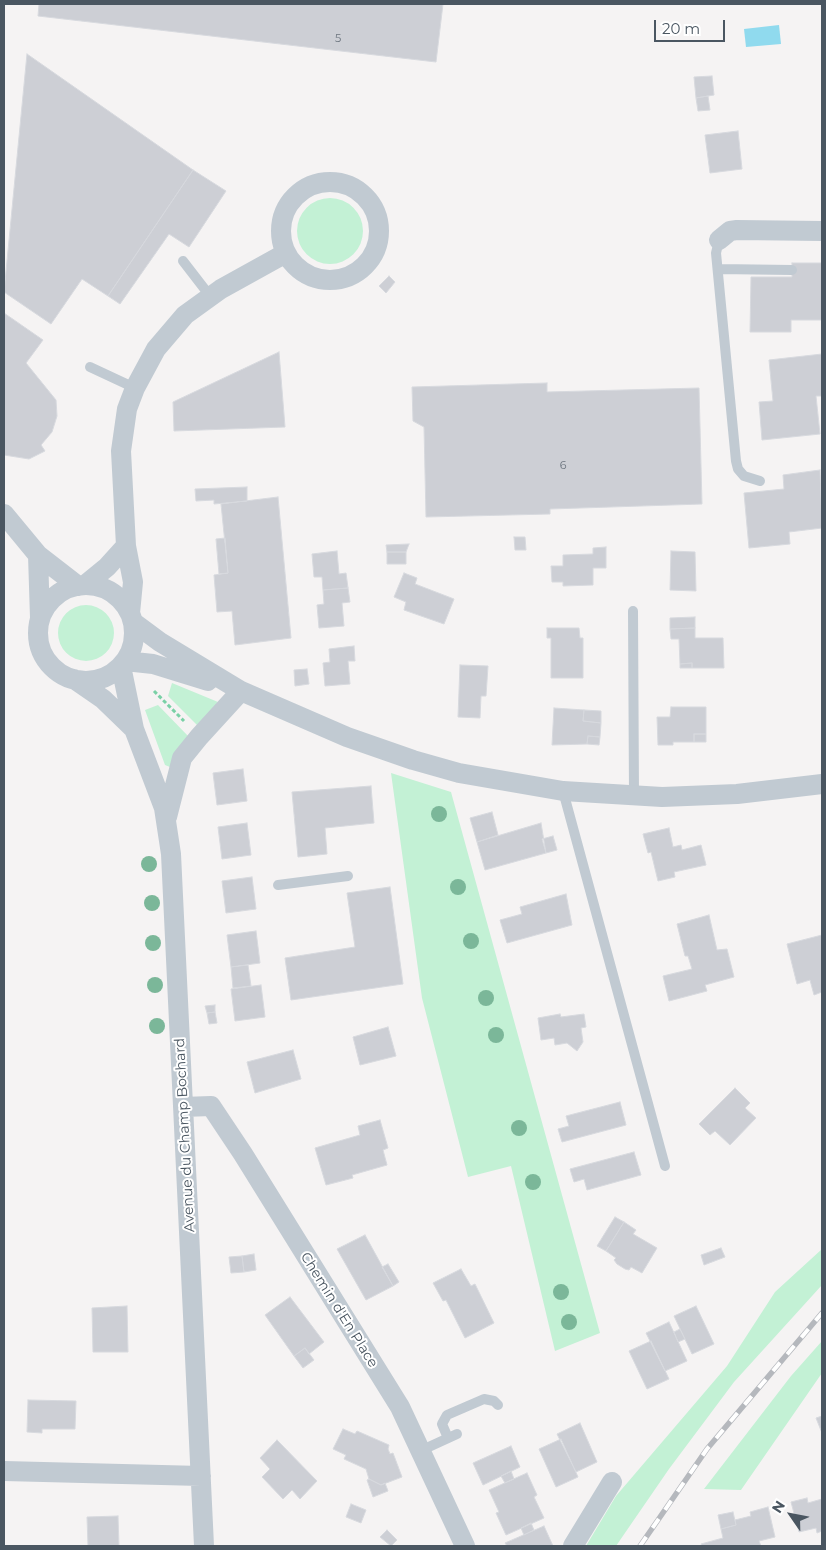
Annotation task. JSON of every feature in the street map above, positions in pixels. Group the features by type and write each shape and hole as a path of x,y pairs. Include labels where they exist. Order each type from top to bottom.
{"street":[{"path":"325,182 348,186 367,199 373,208 378,231 373,253 367,263 347,277 335,280 312,277 302,272 286,254 280,230 283,218 288,207 304,190 325,182"},
{"path":"719,240 730,231 737,230 822,231"},
{"path":"38,555 39,638 44,656 56,670 72,678 83,680 98,679 123,663 133,642 133,582 126,546 121,451 128,409 135,388 144,368 170,331 185,315 210,296 286,254"},
{"path":"4,514 38,555 81,585 100,586 114,594 132,618 160,642 241,691"},
{"path":"40,620 54,597 81,585 107,568 126,546"},
{"path":"123,663 159,666 241,691 330,730 433,766 486,779 563,791 634,796 702,796 822,784"},
{"name":"Avenue du Champ Bochard","path":"123,663 134,729 164,808 171,854 204,1546"},
{"name":"Avenue du Champ Bochard","path":"72,678 103,699 134,729"},
{"path":"166,818 182,758 241,691"},
{"name":"Chemin d'En Place","path":"183,1107 212,1106 400,1407 464,1546"},
{"path":"4,1471 201,1476"},
{"path":"573,1546 612,1482"}],"lane":[{"path":"719,240 716,253 736,461 738,469 744,476 760,481"},
{"path":"183,261 210,296"},
{"path":"718,269 792,270"},
{"path":"90,367 135,388"},
{"path":"632,610 634,796"},
{"path":"563,791 665,1166"},
{"path":"278,885 348,876"},
{"path":"420,1452 453,1436 442,1424 447,1415 484,1399 498,1405"}],"path":[{"path":"148,696 159,685"},
{"path":"154,692 186,724"}],"green space":[{"path":"330,198 343,201 353,208 360,218 363,231 360,244 353,254 343,261 330,264 317,261 307,254 300,244 297,231 300,218 307,208 317,201"},
{"path":"80,605 92,605 106,613 114,627 112,644 106,653 92,661 80,661 70,656 63,649 58,639 58,627 63,617 70,610"},
{"path":"172,683 218,702 198,726 168,696"},
{"path":"158,705 188,736 170,767 165,765 145,710"},
{"path":"391,773 451,792 600,1333 555,1351 511,1166 468,1177 422,998"},
{"path":"822,1249 822,1285 734,1382 669,1469 616,1546 586,1546 616,1496 727,1366 775,1292"},
{"path":"822,1341 822,1373 741,1490 704,1489 791,1376"}],"water":[{"path":"779,25 781,44 746,47 744,29"}],"building":[{"path":"39,4 443,4 436,62 38,16"},
{"path":"27,54 193,170 108,296 82,279 51,324 4,292"},
{"path":"712,76 714,95 696,98 694,77"},
{"path":"708,96 710,110 698,111 696,98"},
{"path":"738,131 742,169 710,173 705,135"},
{"path":"193,170 226,191 189,247 169,234 120,304 108,296"},
{"path":"792,263 822,263 822,320 791,320 791,332 750,332 751,277 792,277"},
{"path":"389,276 395,282 386,293 379,286"},
{"path":"4,313 43,340 26,363 56,400 57,416 52,432 41,445 45,451 29,459 4,455"},
{"path":"279,352 285,427 174,431 173,402"},
{"path":"822,354 822,396 816,396 820,434 762,440 759,402 773,401 769,360"},
{"path":"547,383 547,392 699,388 702,504 550,509 550,514 426,517 424,427 413,421 412,387"},
{"path":"820,470 822,528 789,532 790,544 749,548 744,493 784,489 783,475"},
{"path":"247,487 247,501 214,504 214,500 196,501 195,489"},
{"path":"278,497 291,638 235,645 232,611 217,612 214,575 228,573 221,504"},
{"path":"514,537 525,537 526,550 515,550"},
{"path":"225,538 228,573 219,574 216,539"},
{"path":"409,544 406,552 387,552 386,545"},
{"path":"606,547 606,568 593,568 593,585 563,586 563,582 552,582 551,566 563,566 563,555 593,554 593,548"},
{"path":"337,551 339,574 346,573 348,588 323,590 322,577 314,577 312,554"},
{"path":"671,551 695,552 696,591 670,590"},
{"path":"387,552 406,552 406,564 387,564"},
{"path":"404,573 417,578 415,584 454,599 444,624 404,610 406,602 394,597"},
{"path":"348,588 350,602 342,603 344,626 319,628 317,605 324,604 323,590"},
{"path":"695,617 695,628 670,629 670,618"},
{"path":"547,628 579,628 580,638 583,638 583,678 551,678 551,638 547,638"},
{"path":"695,628 695,638 723,638 724,668 692,668 692,663 680,664 679,639 671,639 670,629"},
{"path":"354,646 355,661 348,661 350,684 325,686 323,663 330,662 329,649"},
{"path":"692,663 692,668 680,668 680,664"},
{"path":"460,665 488,666 486,696 481,696 480,718 458,717"},
{"path":"307,669 309,684 295,686 294,670"},
{"path":"671,707 706,707 706,734 694,734 694,742 673,742 673,745 658,745 657,717 670,717"},
{"path":"554,708 584,710 583,721 601,723 600,737 588,736 587,744 552,745"},
{"path":"584,710 601,711 601,723 583,721"},
{"path":"694,734 706,734 706,742 694,742"},
{"path":"588,736 600,737 599,745 587,744"},
{"path":"243,769 247,801 217,805 213,773"},
{"path":"371,786 374,823 325,828 327,854 298,857 292,792"},
{"path":"492,812 498,835 477,842 470,818"},
{"path":"247,823 251,855 222,859 218,827"},
{"path":"541,823 546,853 485,870 477,842"},
{"path":"669,828 673,847 681,845 682,850 701,845 706,865 674,872 675,877 658,881 651,852 648,853 643,834"},
{"path":"553,836 557,850 546,853 542,839"},
{"path":"252,877 256,909 226,913 222,881"},
{"path":"390,887 403,984 291,1000 285,958 355,947 347,893"},
{"path":"566,894 572,925 507,943 500,920 522,914 520,907"},
{"path":"709,915 717,950 727,949 734,977 705,985 707,991 669,1001 663,976 692,969 688,956 685,956 677,924"},
{"path":"256,931 260,963 231,967 227,935"},
{"path":"822,935 822,992 814,995 810,980 797,984 787,944"},
{"path":"248,965 251,986 233,988 231,967"},
{"path":"261,985 265,1017 235,1021 231,989"},
{"path":"215,1005 215,1012 207,1013 205,1006"},
{"path":"215,1012 217,1023 209,1024 207,1013"},
{"path":"560,1014 561,1017 584,1014 586,1027 581,1028 583,1042 577,1051 567,1043 555,1045 554,1038 541,1040 538,1018"},
{"path":"388,1027 396,1056 360,1065 353,1037"},
{"path":"293,1050 301,1079 255,1093 247,1062"},
{"path":"735,1088 750,1103 745,1108 756,1118 730,1145 715,1131 710,1135 699,1124"},
{"path":"620,1102 626,1125 562,1142 558,1129 569,1126 566,1116"},
{"path":"380,1120 388,1148 383,1150 387,1165 352,1175 353,1178 326,1185 315,1148 360,1135 358,1126"},
{"path":"634,1152 641,1175 587,1190 584,1179 574,1182 570,1169"},
{"path":"615,1217 624,1222 606,1251 597,1246"},
{"path":"624,1222 636,1230 633,1234 657,1248 642,1273 631,1267 629,1270 625,1269 617,1264 614,1260 616,1258 606,1251"},
{"path":"365,1235 393,1286 366,1300 337,1249"},
{"path":"721,1248 725,1257 704,1265 701,1255"},
{"path":"254,1254 256,1270 244,1272 242,1256"},
{"path":"242,1256 244,1272 231,1273 229,1257"},
{"path":"388,1264 399,1282 393,1286 382,1267"},
{"path":"461,1269 471,1286 475,1284 494,1323 465,1338 446,1300 443,1301 433,1283"},
{"path":"290,1297 324,1342 309,1354 305,1348 294,1356 265,1315"},
{"path":"127,1306 128,1352 93,1352 92,1308"},
{"path":"696,1306 714,1344 692,1354 674,1316"},
{"path":"669,1322 687,1361 665,1371 646,1333"},
{"path":"680,1329 685,1339 678,1342 674,1332"},
{"path":"651,1341 669,1379 647,1389 629,1351"},
{"path":"305,1348 314,1360 303,1368 294,1356"},
{"path":"28,1400 76,1401 75,1429 42,1429 42,1433 27,1432"},
{"path":"822,1416 822,1433 816,1418"},
{"path":"580,1423 597,1462 576,1472 557,1434"},
{"path":"343,1429 355,1434 357,1431 389,1445 390,1454 393,1453 402,1477 381,1485 369,1479 366,1469 344,1459 346,1455 333,1449"},
{"path":"561,1439 578,1477 556,1487 539,1449"},
{"path":"277,1440 317,1481 300,1499 292,1490 283,1499 262,1477 270,1469 260,1458"},
{"path":"511,1446 520,1467 483,1485 473,1463"},
{"path":"511,1471 514,1479 505,1483 501,1476"},
{"path":"527,1473 537,1495 534,1497 544,1518 506,1535 496,1513 499,1512 489,1490"},
{"path":"369,1479 381,1485 385,1483 388,1491 373,1497 367,1480"},
{"path":"807,1498 808,1503 822,1499 822,1531 817,1533 816,1528 799,1532 791,1502"},
{"path":"351,1504 366,1510 361,1523 346,1517"},
{"path":"768,1507 775,1537 759,1541 761,1546 702,1546 701,1544 723,1538 721,1529 736,1525 735,1520 751,1516 750,1512"},
{"path":"733,1512 736,1525 721,1529 718,1515"},
{"path":"118,1516 119,1546 88,1546 87,1517"},
{"path":"531,1523 534,1530 524,1535 521,1528"},
{"path":"544,1526 553,1546 507,1546 505,1543"},
{"path":"387,1530 397,1540 391,1546 380,1537"}],"railway":[{"path":"640,1546 707,1449 822,1313"}]}
